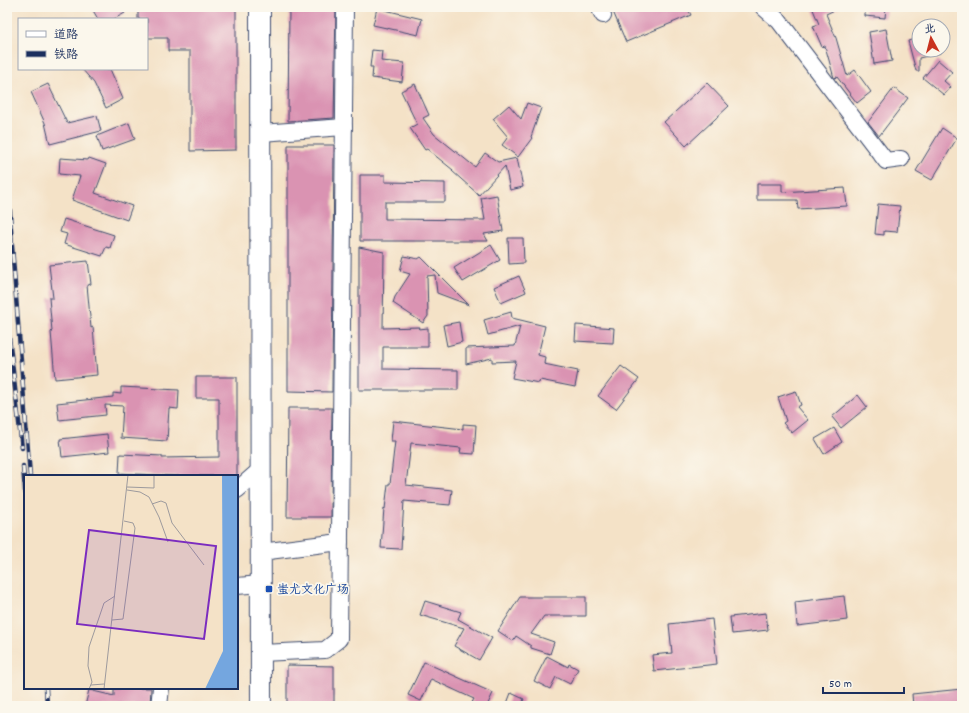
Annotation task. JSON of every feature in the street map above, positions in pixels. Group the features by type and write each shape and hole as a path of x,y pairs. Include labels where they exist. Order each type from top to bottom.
{"main road":[{"path":"260,7 261,706"}],"street":[{"path":"261,653 326,650 339,639 345,7"},
{"path":"763,7 779,21 886,161 901,160"},
{"path":"261,133 344,127"},
{"path":"238,489 261,469"},
{"path":"261,552 340,542"},
{"path":"238,586 261,584"},
{"path":"159,706 162,689"}],"building":[{"path":"91,7 122,7 125,13 116,18 97,18"},
{"path":"138,7 236,7 236,150 190,151 190,51 168,51 168,38 148,38 148,18 138,18"},
{"path":"289,7 336,7 334,118 288,121"},
{"path":"611,7 687,7 691,15 626,42"},
{"path":"812,7 841,7 826,14 836,38 847,76 855,70 871,92 857,103 837,77 834,78 825,46 822,47 813,26 819,24"},
{"path":"865,7 886,7 885,18 865,16"},
{"path":"377,8 422,19 418,35 373,25"},
{"path":"886,29 892,61 874,64 869,32"},
{"path":"911,40 911,52 908,41"},
{"path":"372,50 382,51 381,61 404,63 402,82 372,78 373,67 370,67"},
{"path":"913,58 919,58 919,71 916,71"},
{"path":"938,60 952,72 944,81 951,87 944,95 923,78"},
{"path":"83,70 110,70 123,99 106,108 94,83"},
{"path":"707,83 729,106 686,146 664,122"},
{"path":"48,84 67,123 97,116 101,131 50,144 45,123 31,92"},
{"path":"415,84 429,115 423,118 434,134 475,167 485,153 498,162 517,158 523,187 510,190 505,166 479,195 452,171 453,170 427,149 425,150 410,128 417,124 401,91"},
{"path":"894,88 908,98 879,136 868,122"},
{"path":"527,103 541,108 531,137 532,138 518,157 502,145 508,137 493,119 509,105 521,119"},
{"path":"129,123 135,139 102,151 97,136"},
{"path":"942,128 957,138 932,180 916,171"},
{"path":"288,145 334,145 332,392 288,391"},
{"path":"60,158 88,160 89,158 106,164 95,193 132,206 127,220 72,200 80,176 59,174"},
{"path":"360,175 385,175 385,182 445,183 445,202 385,202 385,219 485,220 481,198 497,195 503,231 484,234 488,241 360,241"},
{"path":"757,184 782,184 782,192 845,188 847,206 798,209 797,200 757,200"},
{"path":"878,204 900,206 897,232 884,231 884,235 875,234"},
{"path":"64,219 114,235 110,248 106,247 102,256 64,244 67,234 60,232"},
{"path":"508,238 523,238 524,263 509,264"},
{"path":"491,245 500,260 463,282 454,268"},
{"path":"359,247 384,252 383,328 428,328 428,347 383,347 383,369 458,370 458,390 359,390"},
{"path":"404,256 418,259 421,257 469,305 437,293 435,275 427,276 428,316 423,323 393,303 395,297 410,274 400,271"},
{"path":"88,261 91,284 87,285 91,328 93,327 97,375 55,379 49,298 53,298 49,265"},
{"path":"519,276 526,292 501,303 494,287"},
{"path":"511,312 512,318 545,326 538,355 545,357 544,364 578,371 575,387 540,380 539,383 512,378 516,361 492,362 492,358 466,364 466,348 515,346 520,326 488,335 484,320"},
{"path":"459,322 462,342 447,346 443,325"},
{"path":"576,325 614,328 613,343 575,341"},
{"path":"621,366 639,379 616,409 598,396"},
{"path":"196,377 237,377 237,475 156,475 119,473 120,454 162,456 162,458 219,457 219,398 196,398"},
{"path":"121,387 179,390 178,409 169,408 167,441 121,438 123,406 105,405 106,415 59,420 57,403 113,397 113,393 121,394"},
{"path":"796,391 801,405 797,407 808,420 792,433 783,423 786,421 778,397"},
{"path":"858,395 867,407 841,428 832,417"},
{"path":"288,408 332,408 331,517 287,517"},
{"path":"393,421 463,429 463,424 476,425 474,454 460,453 461,448 411,443 406,485 452,490 450,505 404,501 401,549 381,548 384,508 385,509 388,484 390,484 395,441 391,441"},
{"path":"834,428 842,442 824,454 815,439"},
{"path":"107,434 109,452 62,457 60,439"},
{"path":"844,596 847,620 797,626 795,602"},
{"path":"520,597 586,597 586,616 544,616 531,634 554,642 550,654 531,648 531,646 516,636 513,641 498,631"},
{"path":"425,601 461,612 458,619 492,638 479,660 454,646 464,628 420,615"},
{"path":"766,613 768,630 732,634 730,617"},
{"path":"712,619 717,664 654,671 652,655 672,653 669,624"},
{"path":"547,656 568,667 569,664 578,669 570,684 556,677 550,689 534,681"},
{"path":"424,662 493,693 487,706 470,706 474,699 431,679 421,701 408,695"},
{"path":"287,665 334,666 334,706 287,706"},
{"path":"114,689 151,689 150,706 85,706 89,690 114,696"},
{"path":"962,689 962,705 913,706 912,694"},
{"path":"511,693 524,699 521,706 506,706"}],"railway":[{"path":"7,164 30,475"},
{"path":"7,320 22,448"},
{"path":"23,466 24,479"},
{"path":"46,689 47,706"}],"place":[{"name":"蚩尤文化广场","path":"269,589"}]}
